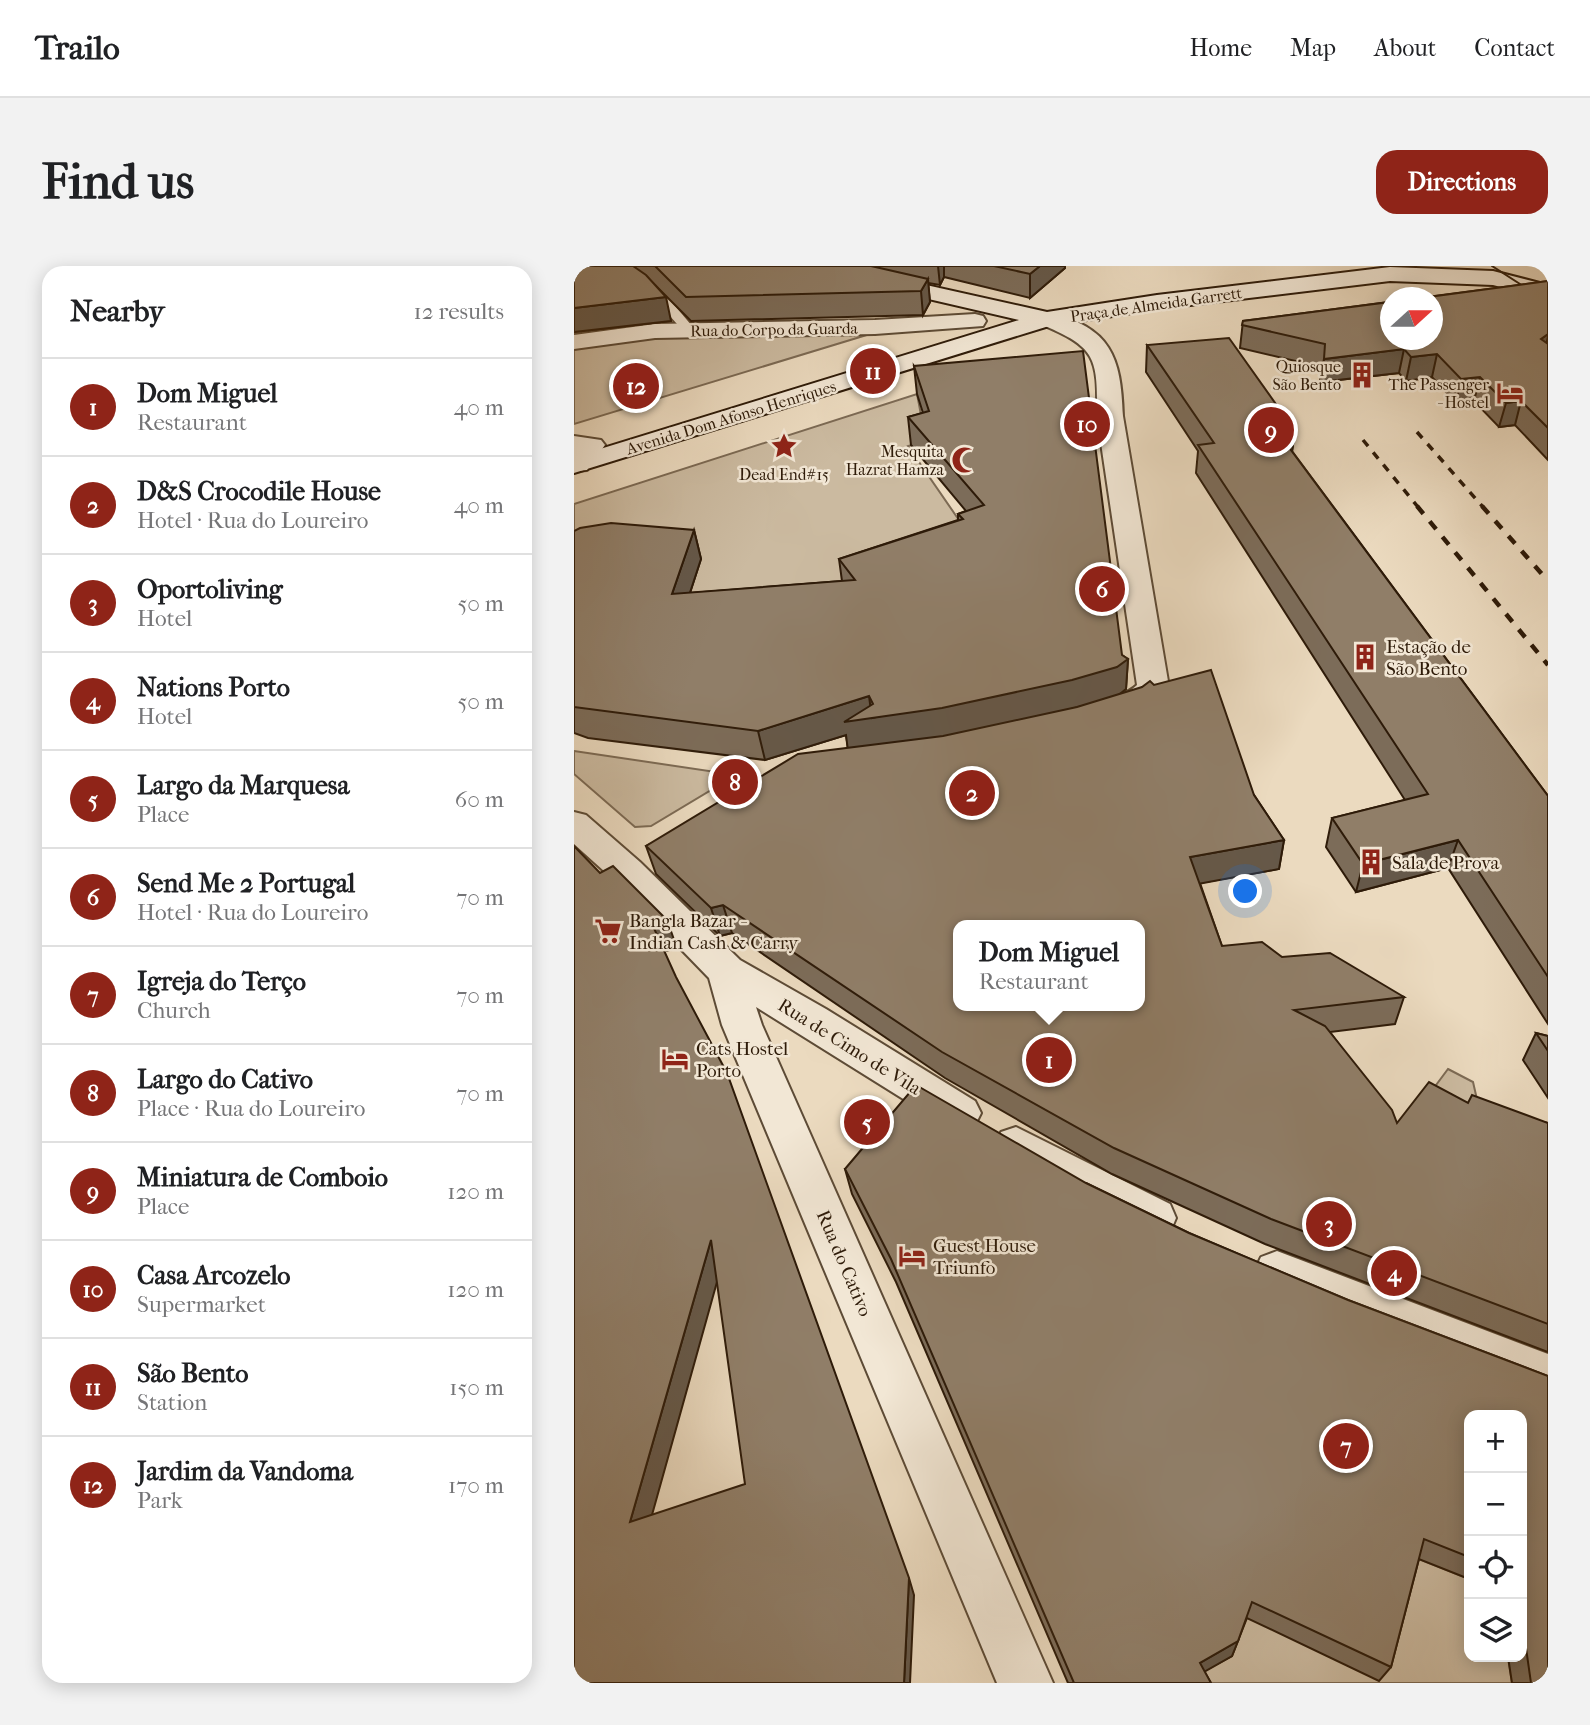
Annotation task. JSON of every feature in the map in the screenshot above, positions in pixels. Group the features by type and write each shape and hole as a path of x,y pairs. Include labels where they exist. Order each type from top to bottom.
{"street":[{"path":"811,266 1048,319 1076,330 1097,344 1107,360 1110,416 1153,687 1128,706 1089,718"},
{"name":"Praça de Almeida Garrett","path":"1048,319 1157,302 1390,274 1421,266"},
{"name":"Praça de Almeida Garrett","path":"1518,266 1548,289"},
{"name":"Praça de Almeida Garrett","path":"1390,274 1493,278 1548,289"},
{"path":"957,297 974,314 975,321 1002,331"},
{"name":"Avenida Dom Afonso Henriques","path":"575,458 1048,319"},
{"name":"Rua do Corpo da Guarda","path":"574,342 655,331 875,327 975,321"},
{"name":"Rua do Cativo","path":"574,824 639,864 726,971 747,1035 1024,1683"},
{"name":"Rua de Cimo de Vila","path":"726,971 812,1020 990,1131 1151,1217 1185,1232"},
{"path":"1243,1258 1548,1377"}],"lane":[{"path":"618,266 657,294 689,330"}],"shaded area":[{"path":"870,334 574,424 574,349 663,336"},
{"path":"917,394 926,441 908,446 972,539 972,576 680,624 574,555 574,504"},
{"path":"574,751 736,775 651,826 635,827 574,774"},
{"path":"1448,1069 1473,1082 1484,1130 1419,1108"},
{"path":"1391,1548 1464,1577 1464,1662 1509,1662 1512,1683 1198,1683 1195,1677 1245,1617"}],"building":[{"path":"574,266 633,266 646,275 666,297 574,308"},
{"path":"655,266 871,266 928,279 921,291 686,297"},
{"path":"994,266 1040,266 1030,274"},
{"path":"1548,281 1548,334 1541,339 1548,344 1548,428 1521,401 1506,403 1480,377 1461,379 1437,354 1411,357 1405,350 1443,350 1443,295"},
{"path":"1380,303 1380,350 1396,350 1324,359 1325,344 1242,325 1243,321"},
{"name":"Estação de São Bento","path":"1229,338 1295,431 1279,434 1548,796 1548,977 1458,840 1363,864 1332,818 1428,794 1198,445 1214,443 1147,345"},
{"path":"1083,351 1122,655 1128,659 1117,667 1072,680 942,708 844,722 873,704 869,696 758,731 574,707 574,531 611,523 694,530 672,594 855,580 839,559 963,519 958,514 984,505 908,417 929,411 914,366"},
{"path":"1211,670 1254,795 1284,840 1190,857 1222,946 1262,942 1282,957 1330,953 1404,997 1294,1010 1325,1026 1392,1110 1397,1123 1429,1082 1468,1103 1472,1095 1548,1123 1548,1324 1271,1219 1114,1148 942,1052 723,905 711,908 646,846 798,754 943,736 1077,707 1142,687 1150,681 1154,685"},
{"path":"574,846 600,873 613,866 667,920 652,924 676,977 727,1073 909,1578 904,1683 574,1683","holes":["711,1240 745,1484 630,1522"]},
{"path":"1536,1033 1548,1036 1548,1051"},
{"path":"916,1085 1086,1183 1189,1233 1348,1300 1548,1376 1548,1683 1531,1683 1527,1655 1527,1410 1464,1410 1464,1555 1424,1539 1391,1667 1252,1602 1238,1641 1200,1663 1211,1683 1074,1683 891,1259 845,1169"}],"tram line":[{"path":"1492,266 1548,302"}],"railway":[{"path":"1417,432 1483,507"},
{"path":"1363,440 1418,507"},
{"path":"1417,506 1548,665"},
{"path":"1482,506 1548,581"}],"place":[{"name":"São Bento","path":"873,371"},
{"name":"Quiosque São Bento","path":"1362,375"},
{"name":"Jardim da Vandoma","path":"636,386"},
{"name":"The Passenger - Hostel","path":"1510,393"},
{"name":"Casa Arcozelo","path":"1087,424"},
{"name":"Miniatura de Comboio","path":"1271,430"},
{"name":"Dead End#15","path":"784,446"},
{"name":"Mesquita Hazrat Hamza","path":"965,460"},
{"name":"Send Me 2 Portugal","path":"1102,589"},
{"name":"Estação de São Bento","path":"1365,657"},
{"name":"Largo do Cativo","path":"735,782"},
{"name":"D&S Crocodile House","path":"972,793"},
{"name":"Sala de Prova","path":"1371,862"},
{"name":"Bangla Bazar - Indian Cash & Carry","path":"608,931"},
{"name":"Cats Hostel Porto","path":"675,1059"},
{"name":"Dom Miguel","path":"1049,1060"},
{"name":"Largo da Marquesa","path":"867,1122"},
{"name":"Oportoliving","path":"1329,1224"},
{"name":"Guest House Triunfo","path":"912,1256"},
{"name":"Nations Porto","path":"1394,1273"},
{"name":"Igreja do Terço","path":"1346,1446"}]}
